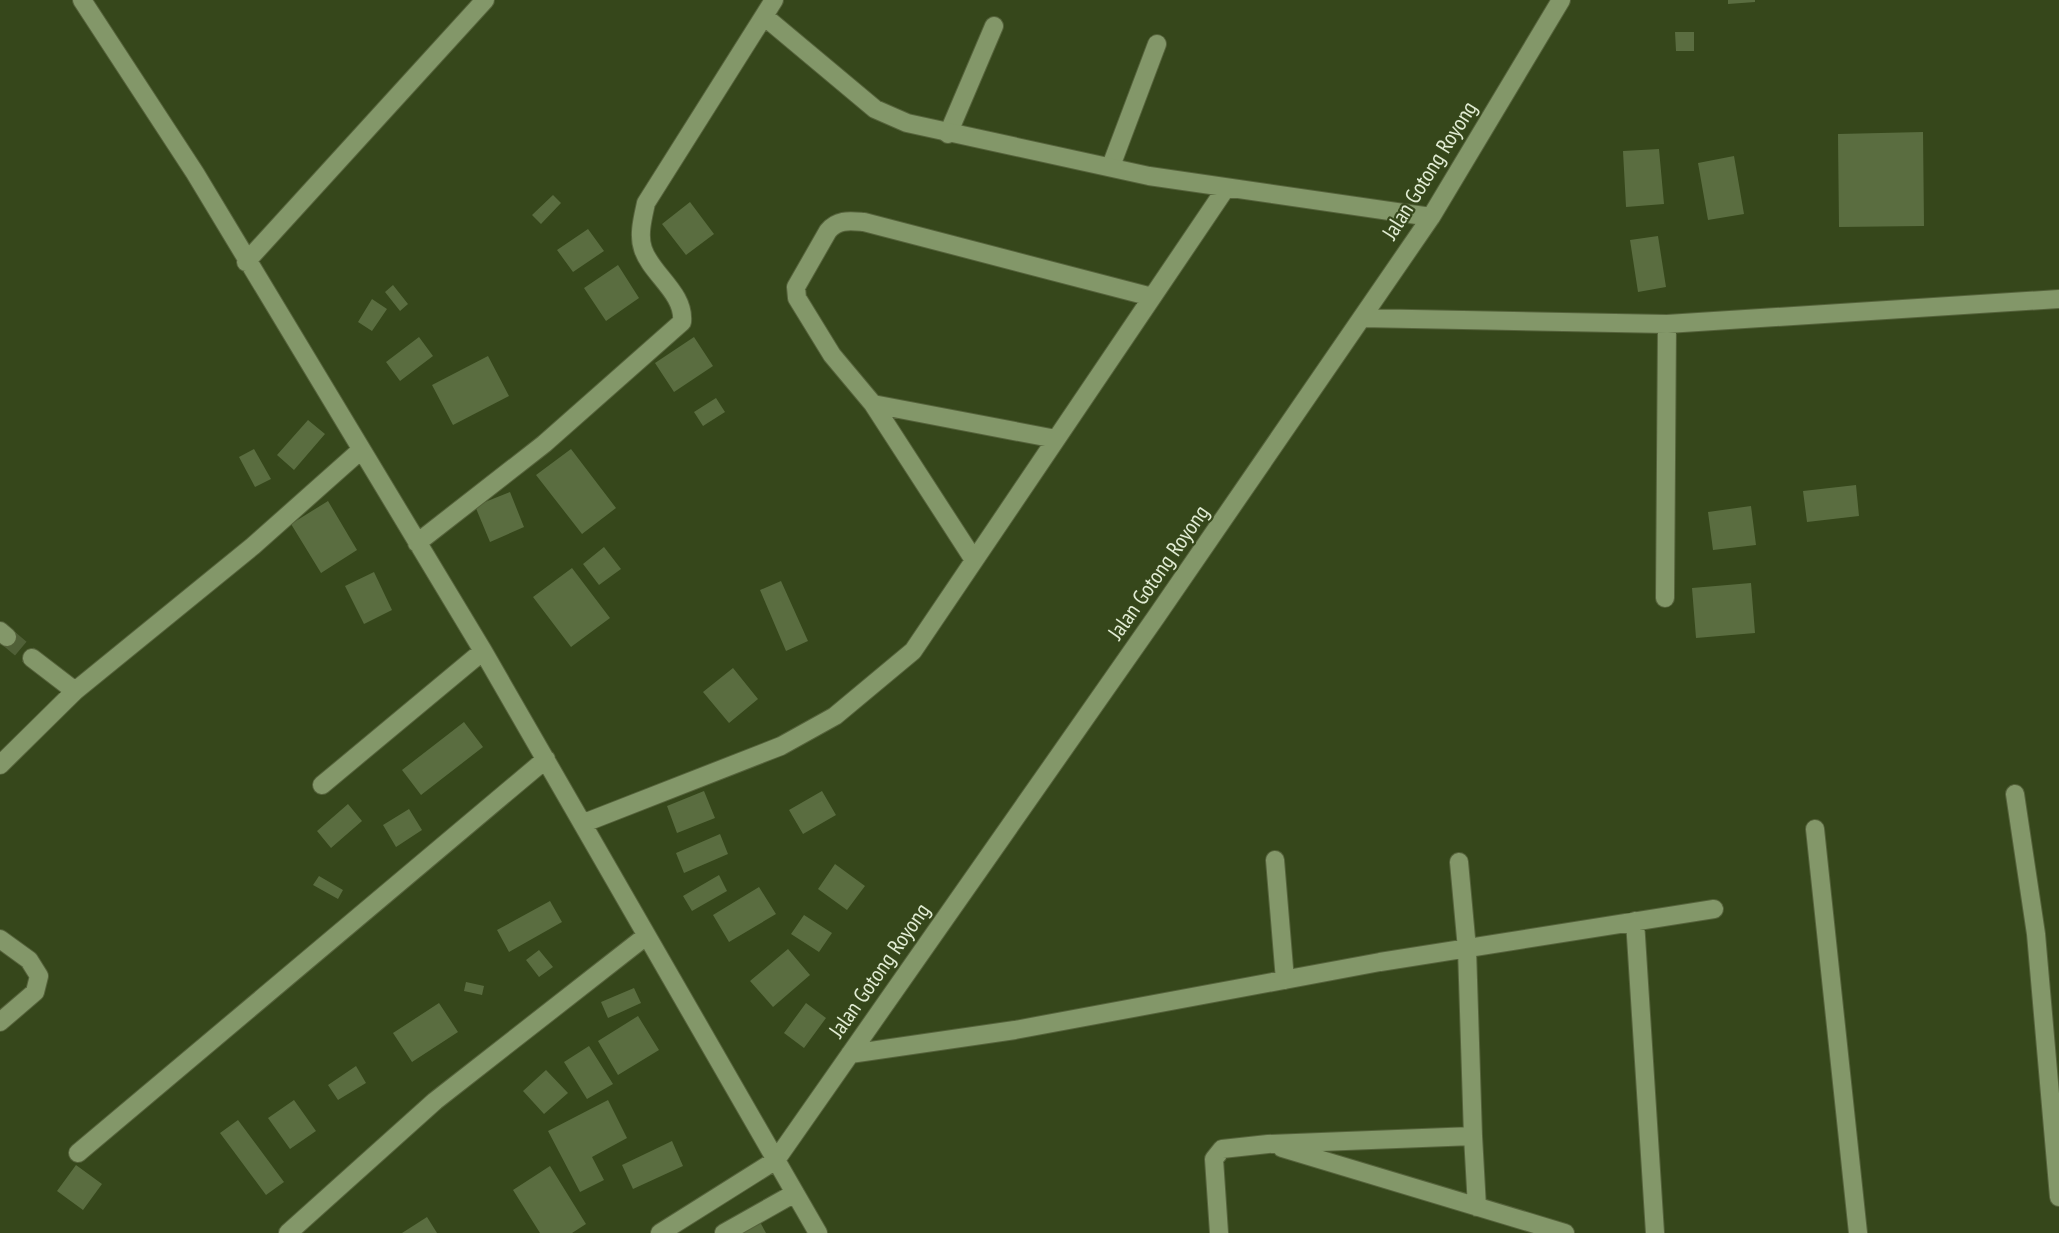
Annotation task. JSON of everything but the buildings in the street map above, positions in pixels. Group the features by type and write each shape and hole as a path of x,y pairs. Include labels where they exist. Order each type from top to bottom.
{"street":[{"path":"82,0 195,173 246,262 483,651 818,1233"},
{"path":"246,262 485,0"},
{"path":"417,543 543,444 682,322 680,306 643,249 641,230 646,203 774,0"},
{"name":"Jalan Gotong Royong","path":"776,1160 1156,617 1431,217 1562,0"},
{"path":"765,17 875,109 907,123 948,134 1111,166 1149,176 1431,217"},
{"path":"948,134 994,26"},
{"path":"1111,166 1157,44"},
{"path":"584,823 781,746 835,716 912,651 1226,188"},
{"path":"974,560 873,404 832,355 796,292 796,287 828,231 846,220 864,222 1152,297"},
{"path":"1362,318 1667,324 2059,299"},
{"path":"1665,598 1667,324"},
{"path":"873,404 1056,439"},
{"path":"0,765 75,691 253,546 361,450"},
{"path":"322,785 483,651"},
{"path":"32,658 75,691"},
{"path":"78,1153 546,759"},
{"path":"2015,794 2036,934 2059,1197"},
{"path":"1815,829 1858,1233"},
{"path":"1275,860 1285,980"},
{"path":"1459,862 1467,949 1477,1207"},
{"path":"849,1054 1015,1030 1285,980 1714,909"},
{"path":"1635,921 1655,1233"},
{"path":"288,1233 435,1101 646,936"},
{"path":"0,939 29,960 39,976 35,992 0,1022"},
{"path":"1219,1233 1215,1155 1229,1146 1473,1136"},
{"path":"1268,1144 1564,1233"},
{"path":"660,1233 776,1160"},
{"path":"724,1233 795,1193"}],"tunnel":[{"path":"7,637 32,658"}]}
